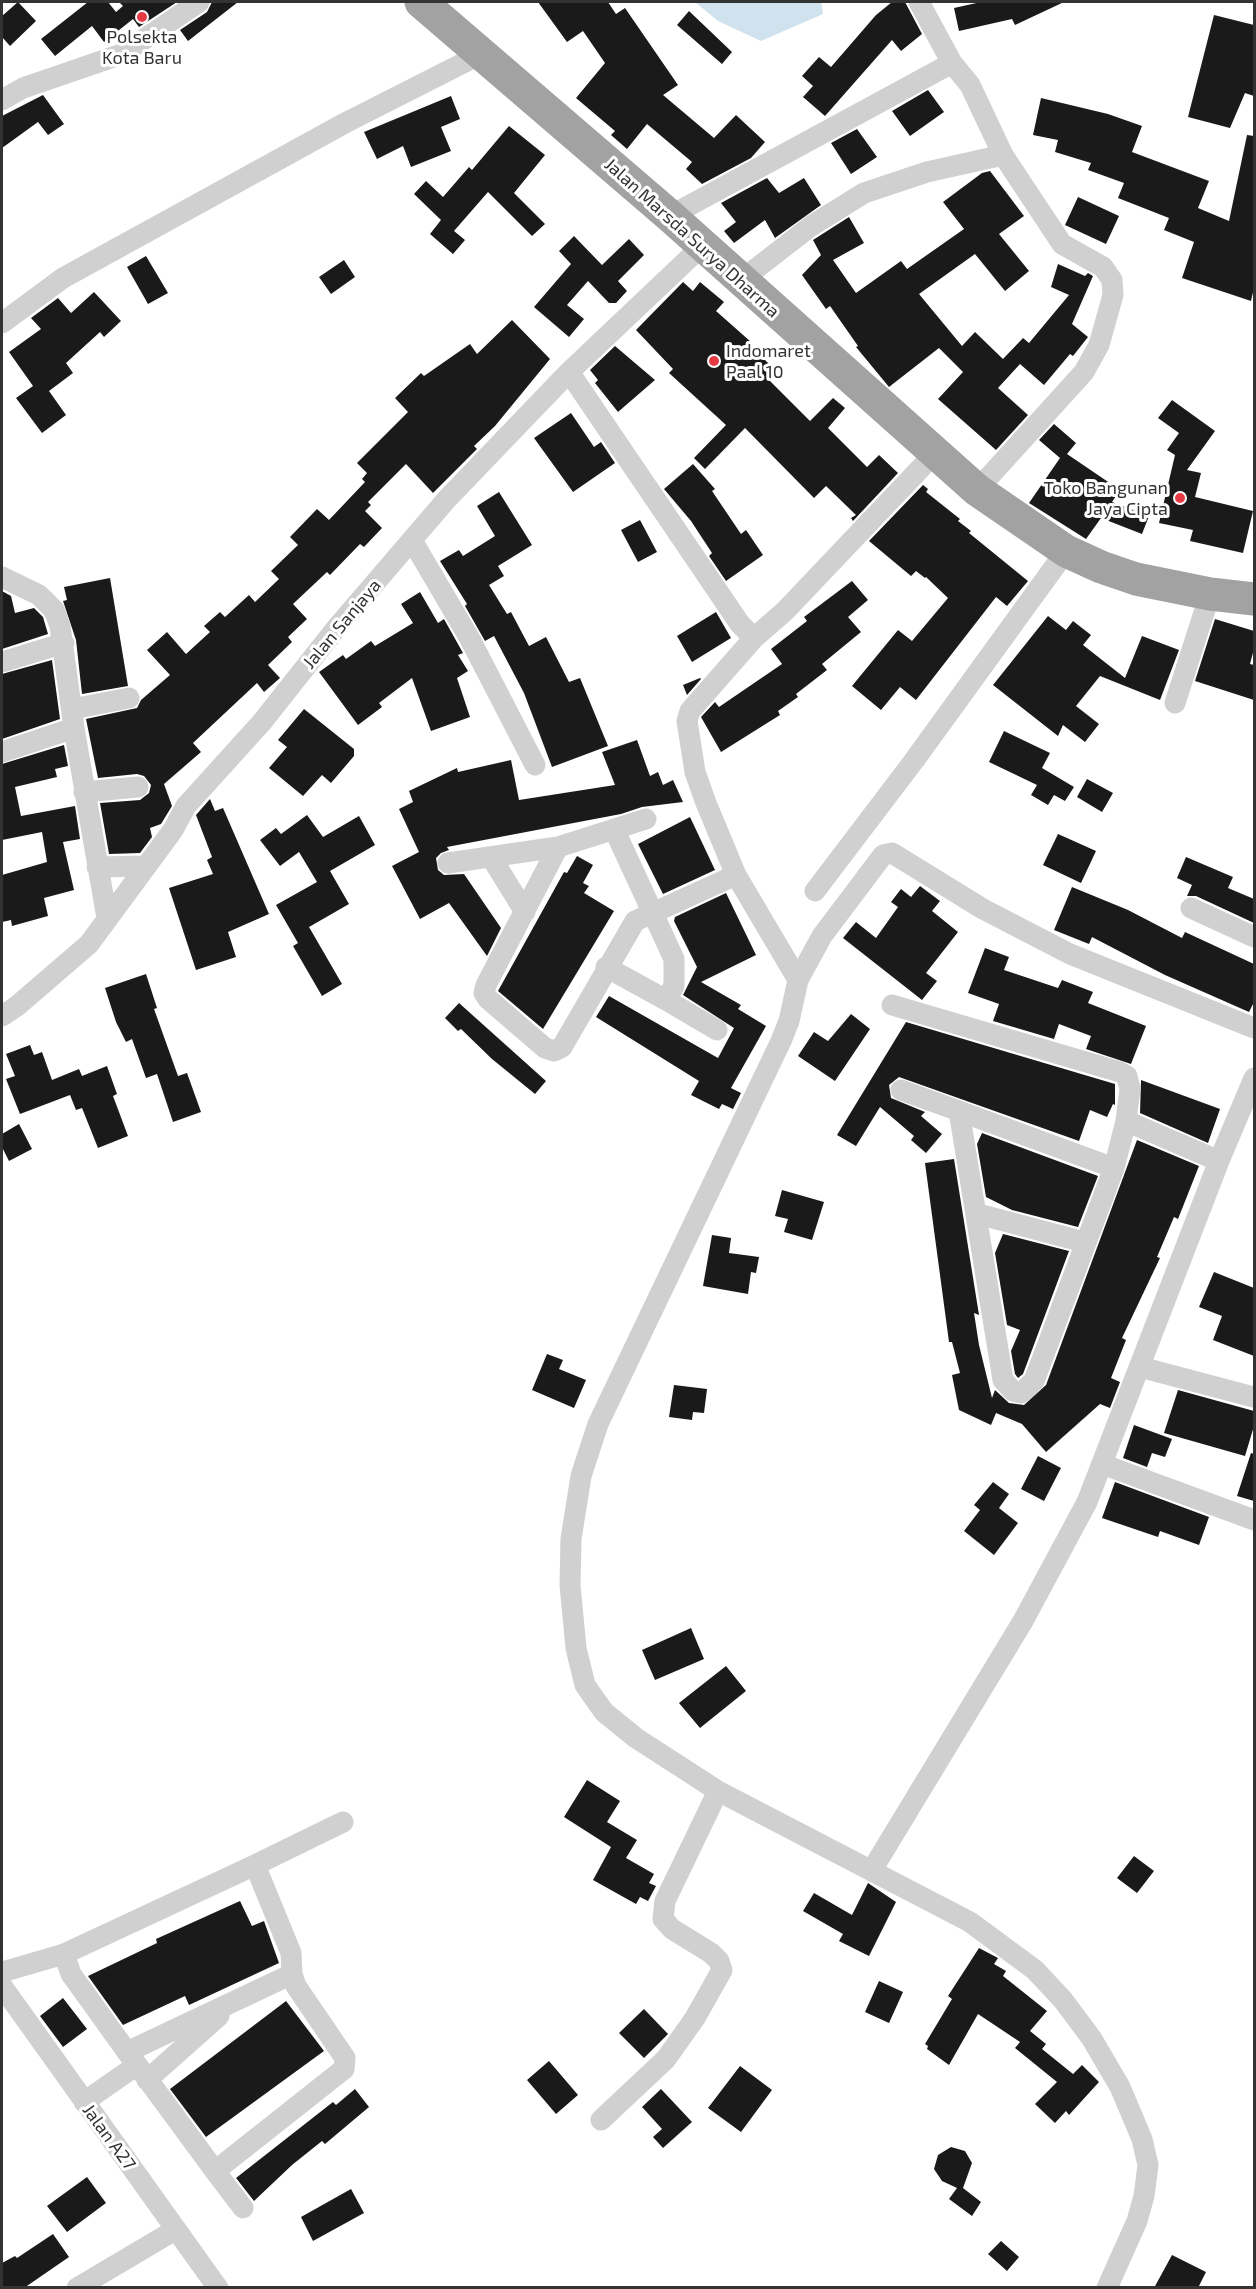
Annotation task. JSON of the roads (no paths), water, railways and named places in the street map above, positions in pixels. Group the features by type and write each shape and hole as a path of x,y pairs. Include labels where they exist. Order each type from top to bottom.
{"highway":[{"name":"Jalan Marsda Surya Dharma","path":"421,2 670,216 740,281 977,490 1066,551 1101,567 1136,579 1209,594 1254,598"}],"street":[{"path":"2,100 23,88 122,54 199,2"},
{"path":"919,2 952,63 970,85 1003,155 1062,244 1103,267 1112,280 1113,295 1099,345 1084,372 977,490"},
{"path":"2,323 63,278 345,123 481,54"},
{"path":"670,216 952,63"},
{"path":"740,281 811,226 864,193 927,172 1003,155"},
{"name":"Jalan Sanjaya","path":"2,1016 78,955 173,830 186,806 262,722 338,626 413,542 447,499 570,372 702,246"},
{"path":"570,372 740,624 754,638"},
{"path":"798,980 736,875 695,772 687,721 694,702 754,638 785,611 936,452"},
{"path":"413,542 470,639 535,765"},
{"path":"815,891 913,762 1066,551"},
{"path":"2,577 39,595 54,610 64,643 84,792 107,918"},
{"path":"1175,703 1209,594"},
{"path":"2,662 64,643"},
{"path":"2,752 73,718 129,698"},
{"path":"84,792 138,787"},
{"path":"448,863 558,847 646,819"},
{"path":"614,830 674,959 674,986 666,1000"},
{"path":"558,847 484,993 545,1048 554,1051 562,1047 630,926 736,875"},
{"path":"1107,2288 1137,2221 1144,2196 1148,2165 1142,2139 1120,2087 1092,2039 1063,2000 1035,1970 970,1922 718,1791 628,1732 604,1712 585,1684 576,1648 570,1585 571,1539 581,1476 598,1424 781,1041 789,1021 798,980 822,936 883,855 892,854 983,909 1070,954 1254,1028"},
{"path":"491,856 525,912"},
{"path":"98,867 146,866"},
{"path":"1191,908 1254,936"},
{"path":"606,967 717,1030"},
{"path":"892,1005 1120,1072 1126,1076 1130,1089 1126,1121 1114,1168 1084,1242 1034,1381 1021,1393 1013,1391 1003,1380 978,1214 959,1111"},
{"path":"872,1870 1023,1621 1087,1502 1219,1161 1254,1078"},
{"path":"901,1090 1114,1168"},
{"path":"1126,1121 1219,1161"},
{"path":"978,1214 1084,1242"},
{"path":"1140,1367 1254,1397"},
{"path":"1102,1464 1254,1520"},
{"path":"601,2120 666,2059 695,2018 722,1970 720,1961 711,1953 672,1929 663,1919 665,1901 718,1791"},
{"path":"2,1972 64,1954 343,1822"},
{"path":"215,2171 344,2069 345,2058 296,1986 292,1974 291,1953 255,1865"},
{"path":"64,1954 71,1974 243,2208"},
{"path":"84,2102 237,2000 292,1974"},
{"name":"Jalan A27","path":"2,1986 218,2288"},
{"path":"137,2066 237,2000"},
{"path":"77,2288 175,2230"}],"water":[{"path":"695,2 821,2 823,14 761,41 718,21"}],"place":[{"name":"Polsekta Kota Baru","path":"142,17"},
{"name":"Indomaret Paal 10","path":"714,361"},
{"name":"Toko Bangunan Jaya Cipta","path":"1180,498"}]}
